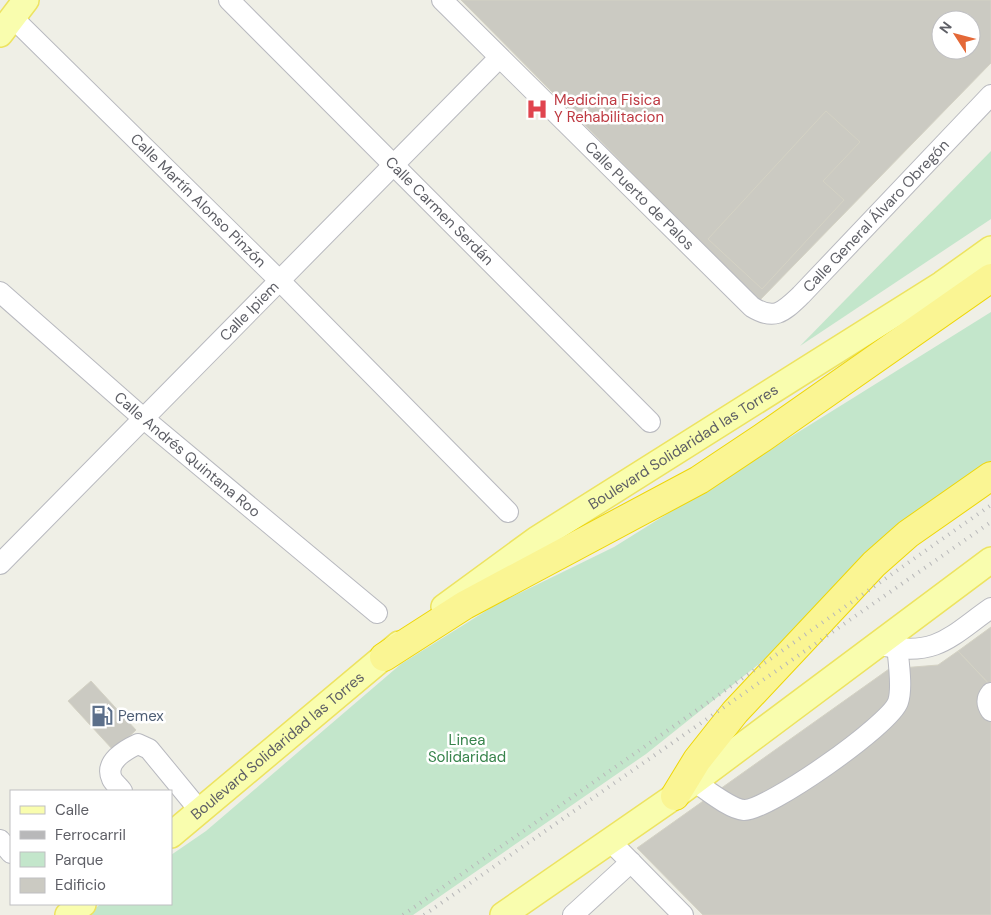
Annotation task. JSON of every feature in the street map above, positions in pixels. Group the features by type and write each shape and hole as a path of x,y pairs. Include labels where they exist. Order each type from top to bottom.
{"highway":[{"name":"Boulevard Solidaridad las Torres","path":"384,657 465,605 699,480 991,278"},
{"path":"685,789 697,760 735,712 874,564 908,534 991,476"}],"main road":[{"name":"Boulevard Solidaridad las Torres","path":"172,834 454,599 537,539 942,284 991,249"},
{"path":"503,915 685,789 890,641 991,560"},
{"path":"67,915 82,905"}],"street":[{"name":"Calle Carmen Serdán","path":"229,0 650,422"},
{"name":"Calle Puerto de Palos","path":"442,0 752,306"},
{"name":"Calle Martín Alonso Pinzón","path":"13,17 280,281 508,512"},
{"name":"Calle Ipiem","path":"0,564 500,58"},
{"name":"Calle General Álvaro Obregón","path":"752,306 764,314 774,314 787,308 991,95"},
{"name":"Calle Andrés Quintana Roo","path":"0,292 143,418 377,613"},
{"path":"685,789 742,810 757,808 824,768 872,732 897,705 899,682 890,641 933,647 945,642 988,614"},
{"path":"991,693 988,700 988,706 991,711"},
{"path":"121,790 112,779 110,769 114,761 126,749 138,744 149,749 200,811"},
{"path":"0,840 10,852"},
{"path":"610,840 684,915"},
{"path":"573,915 631,862"},
{"path":"57,905 67,915"}],"green space":[{"path":"991,151 991,219 800,346"},
{"name":"Linea Solidaridad","path":"991,312 991,479 646,754 413,915 85,915 100,905 172,905 172,854 206,831 401,664 497,604 614,547"}],"building":[{"path":"461,0 991,0 991,63 759,301"},
{"path":"826,111 860,142 823,181 844,200 762,289 708,239"},
{"path":"991,627 991,686 958,651"},
{"path":"958,651 991,686 991,915 703,915 637,848 889,669 938,665"},
{"name":"Pemex","path":"91,681 136,730 114,751 68,701"}],"railway":[{"path":"403,915 991,505"},
{"path":"424,915 991,522"}],"place":[{"name":"Medicina Fisica Y Rehabilitacion","path":"537,109"},
{"name":"Pemex","path":"102,716"}]}
